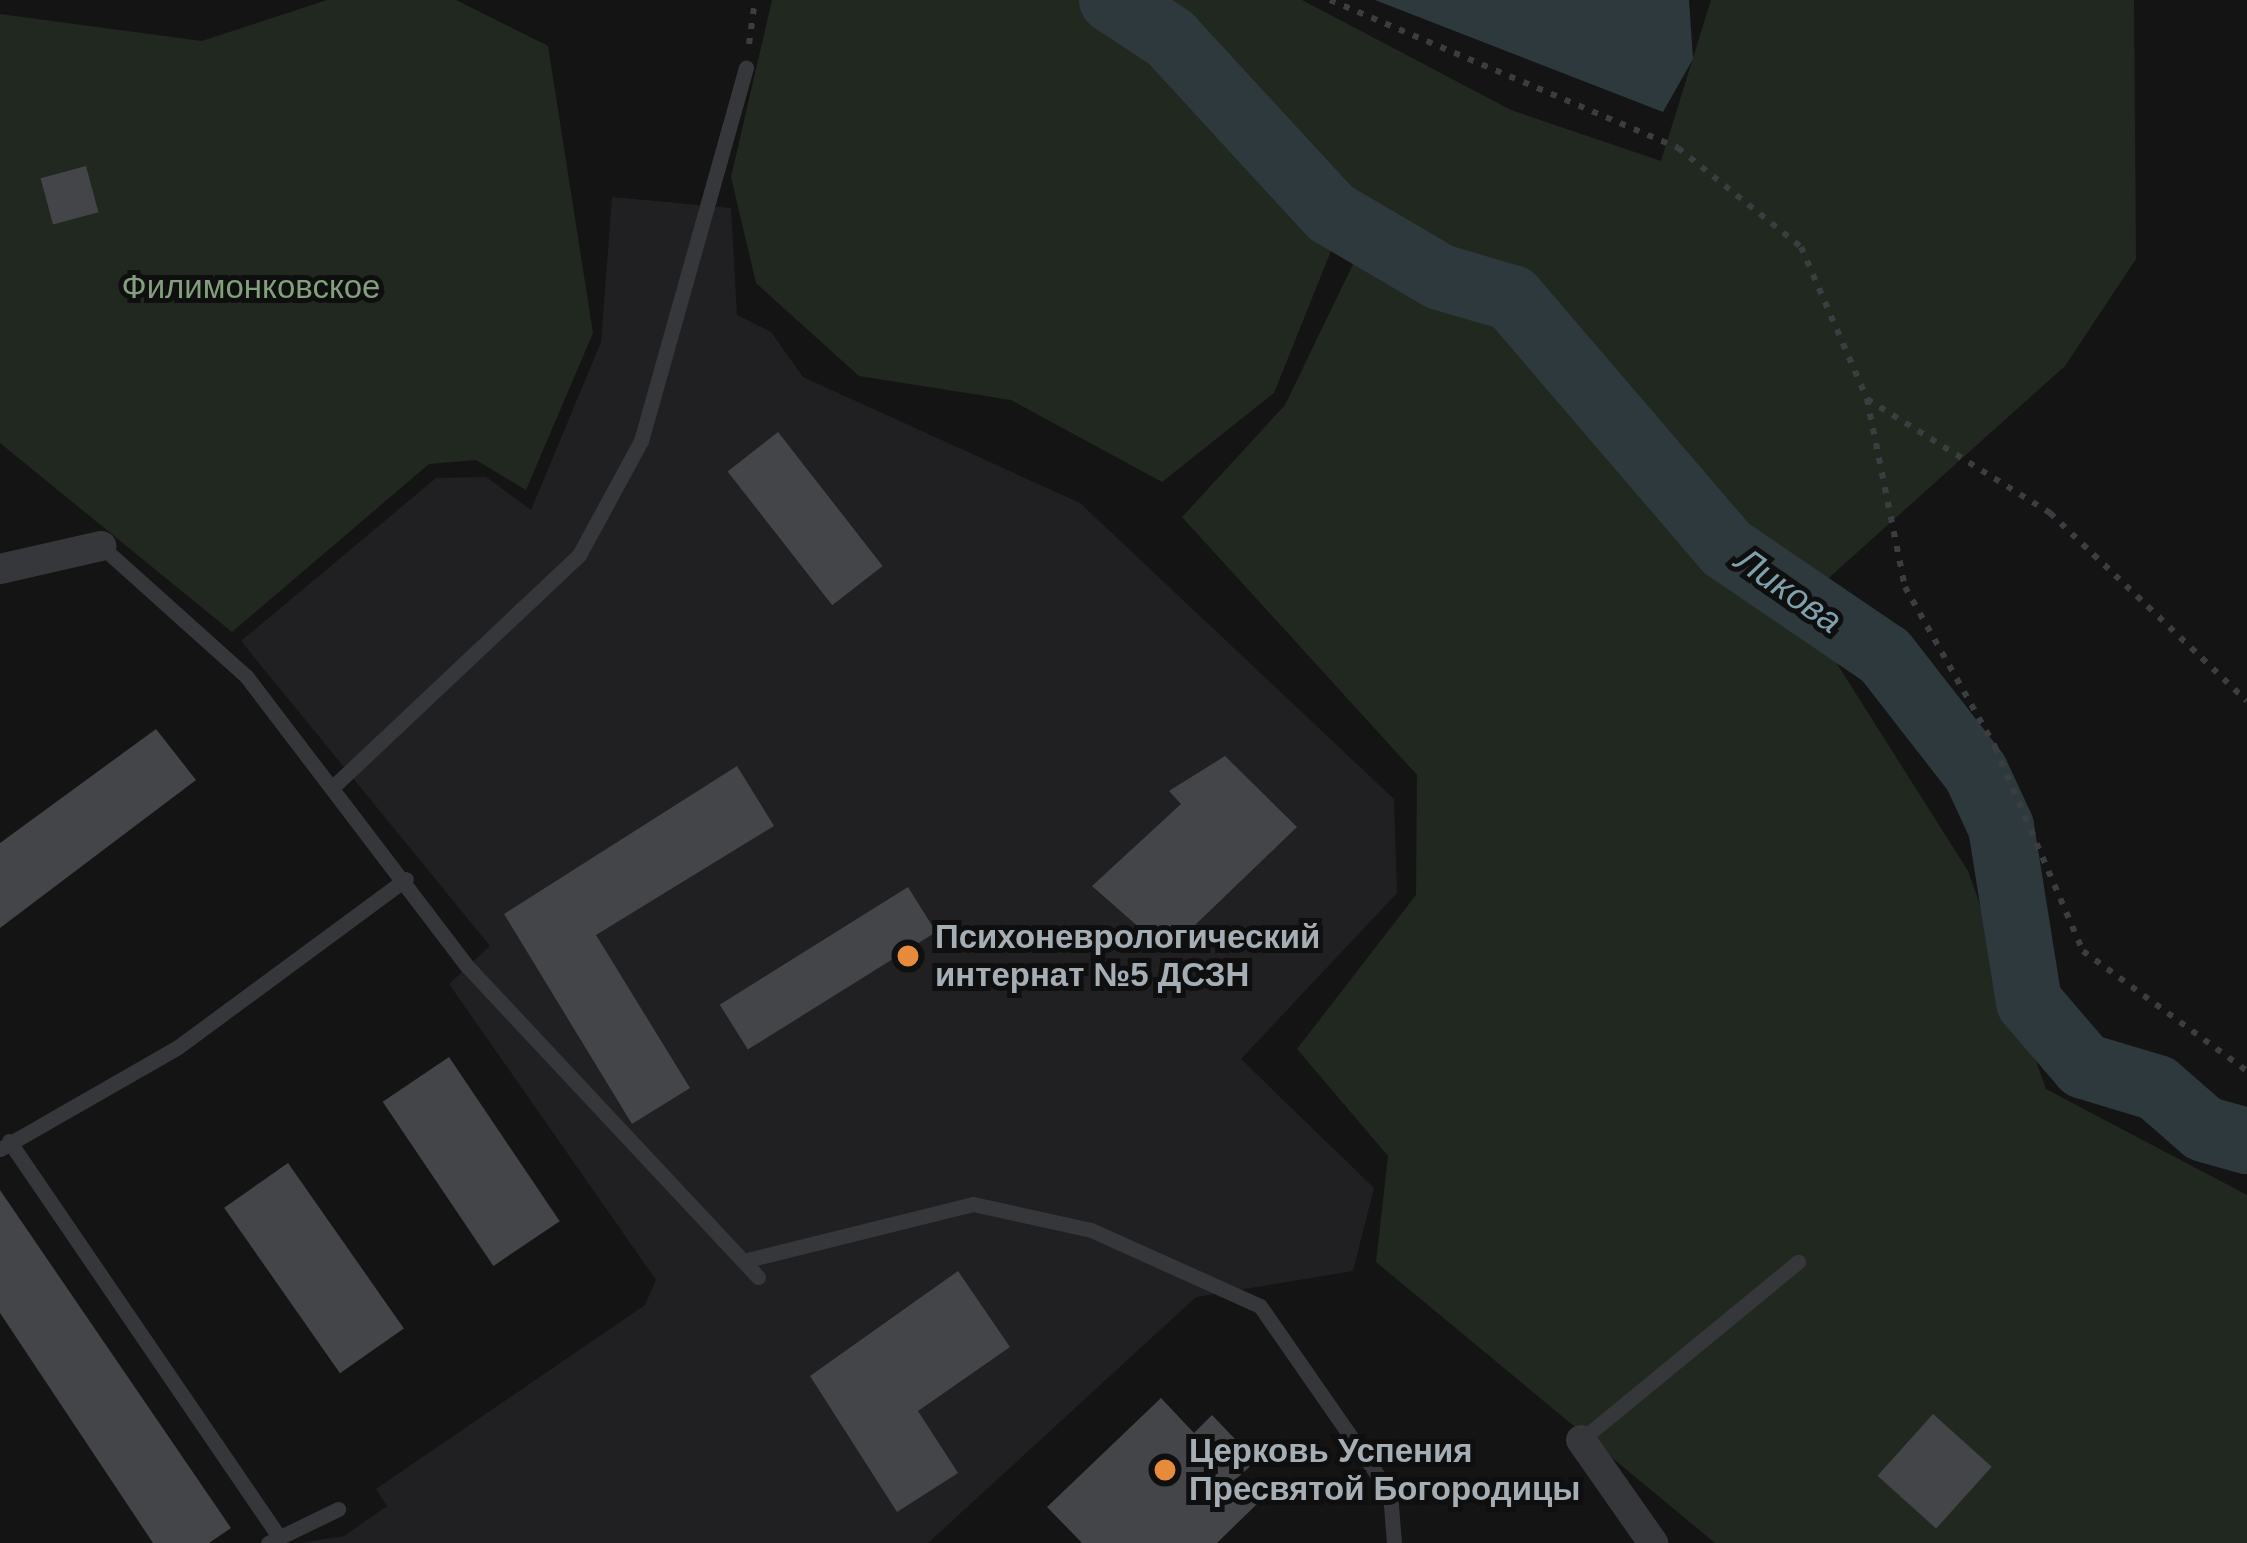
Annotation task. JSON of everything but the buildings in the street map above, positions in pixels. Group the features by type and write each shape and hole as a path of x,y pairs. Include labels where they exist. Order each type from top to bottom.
{"street":[{"path":"0,569 101,546"},
{"path":"1581,1440 1653,1543"}],"lane":[{"path":"336,784 579,554 641,441 746,67"},
{"path":"101,546 246,676 336,784 467,966 758,1277"},
{"path":"338,1509 273,1539 4,1145 178,1047 406,879"},
{"path":"743,1261 973,1204 1090,1230 1260,1306 1390,1493 1394,1543"},
{"path":"1581,1440 1798,1262"}],"path":[{"path":"746,67 755,0"},
{"path":"1330,0 1678,148 1802,247 1867,400 1905,587 1995,747 2083,951 2247,1071"},
{"path":"1867,400 2050,513 2247,701"}],"shaded area":[{"path":"1375,0 1689,0 1693,59 1663,112"},
{"name":"Психоневрологический интернат №5 ДСЗН","path":"612,197 731,208 737,315 771,332 803,377 1080,503 1394,799 1397,893 1241,1059 1374,1188 1353,1271 1196,1297 928,1543 300,1543 344,1536 387,1506 376,1489 645,1305 656,1280 449,984 490,946 241,641 436,478 486,477 531,510 601,342"}],"green space":[{"name":"Филимонковское","path":"327,0 456,0 548,46 593,333 526,490 476,460 429,464 232,632 0,443 0,14 202,41"},
{"path":"772,0 1302,0 1511,110 1661,161 1711,0 2134,0 2136,259 2065,366 1783,619 1834,659 1968,871 2046,1089 2247,1195 2247,1543 1715,1543 1376,1262 1388,1156 1297,1049 1416,895 1417,775 1182,517 1285,405 1356,258 1426,301 1331,174 1244,145 1335,241 1274,393 1162,482 1011,400 859,376 756,283 731,177"}],"waterway":[{"name":"Ликова","path":"1112,0 1170,38 1331,213 1440,277 1512,298 1726,548 1885,656 1976,773 2001,827 2029,1002 2084,1066 2157,1088 2204,1129 2247,1141"}],"place":[{"name":"Психоневрологический интернат №5 ДСЗН","path":"908,956"},
{"name":"Церковь Успения Пресвятой Богородицы","path":"1165,1470"}]}
